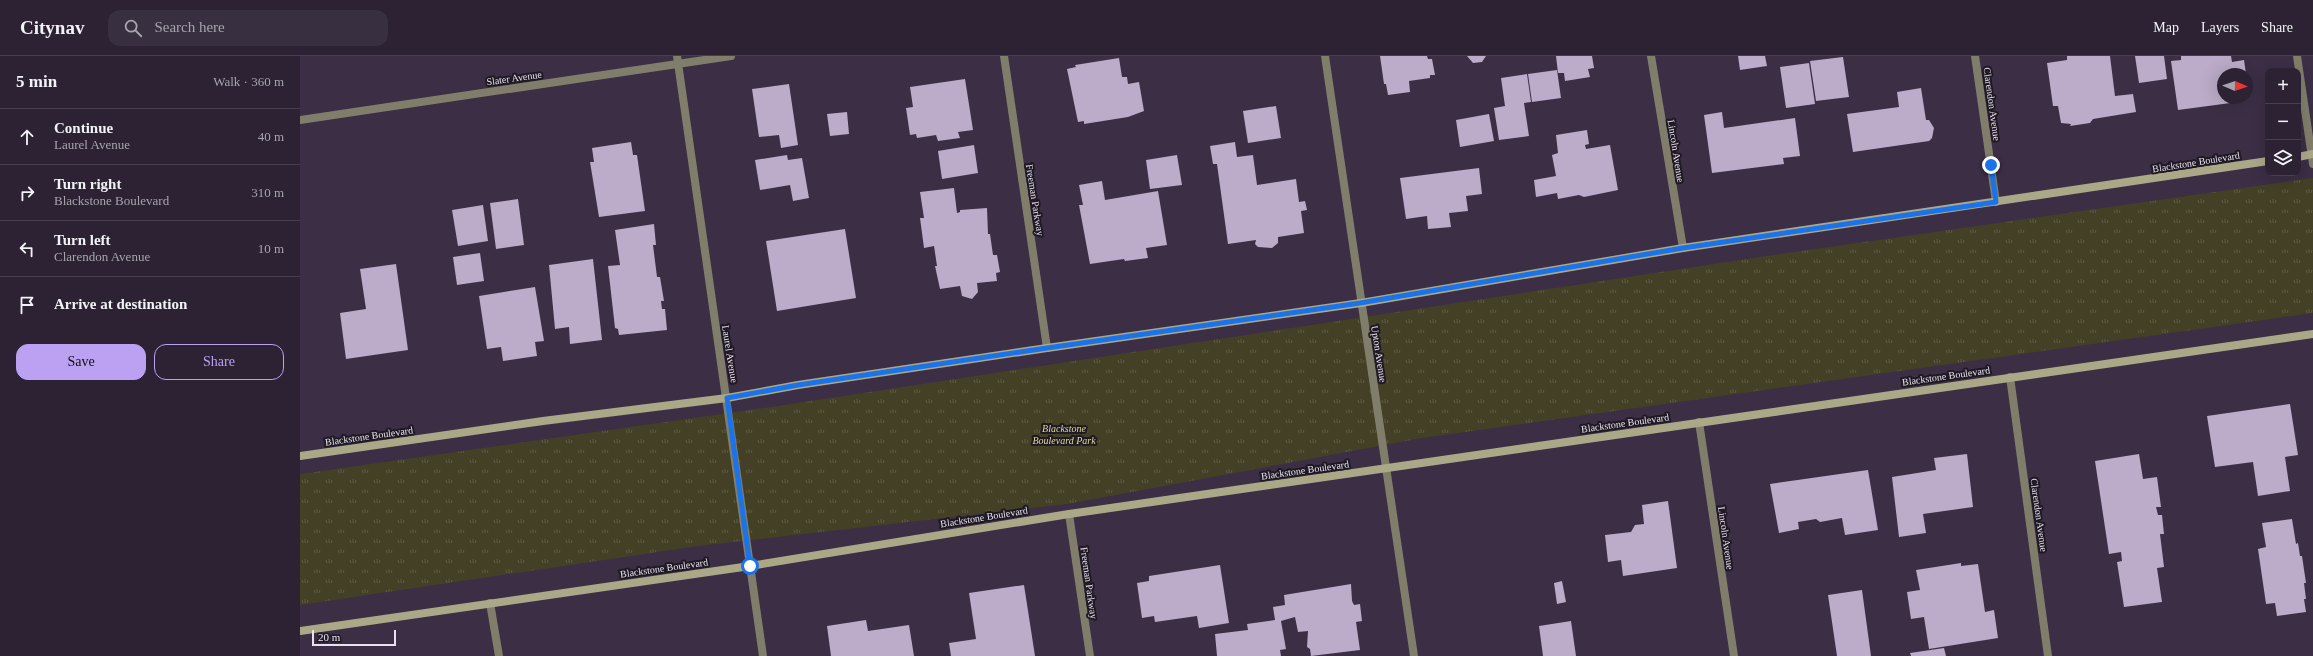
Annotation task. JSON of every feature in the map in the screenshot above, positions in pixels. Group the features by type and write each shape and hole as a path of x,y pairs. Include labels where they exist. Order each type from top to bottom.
{"main road":[{"path":"2301,156 2312,154"},
{"name":"Blackstone Boulevard","path":"300,456 543,421 727,398 798,385 1360,303 1683,248 2265,161"},
{"name":"Blackstone Boulevard","path":"300,631 750,566 1069,514 2313,334"}],"street":[{"name":"Slater Avenue","path":"300,120 678,60 731,56"},
{"name":"Freeman Parkway","path":"1004,56 1047,348"},
{"name":"Upton Avenue","path":"1325,56 1360,303 1387,468 1414,656"},
{"name":"Lincoln Avenue","path":"1650,56 1683,248"},
{"name":"Clarendon Avenue","path":"1975,56 1996,202"},
{"path":"2297,56 2313,164"},
{"name":"Laurel Avenue","path":"678,60 763,656"},
{"name":"Clarendon Avenue","path":"2010,377 2048,656"},
{"name":"Lincoln Avenue","path":"1699,422 1734,656"},
{"name":"Freeman Parkway","path":"1069,514 1090,656"},
{"path":"490,603 498,656"}],"green space":[{"name":"Blackstone Boulevard Park","path":"2313,178 2313,313 1422,438 1067,504 698,546 300,605 300,474 771,407 1787,253"}],"building":[{"path":"1380,56 1427,56 1428,59 1432,59 1435,75 1430,75 1430,78 1409,81 1410,92 1388,95 1386,84 1384,84"},
{"path":"1467,56 1486,56 1482,62 1473,63"},
{"path":"1556,56 1592,56 1594,68 1588,69 1590,77 1565,81 1564,73 1558,73"},
{"path":"1738,56 1765,56 1767,66 1740,70"},
{"path":"2067,56 2110,56 2115,96 2133,94 2136,112 2093,119 2090,123 2070,126 2071,124 2061,123 2058,106 2053,106 2047,63 2067,60"},
{"path":"2135,56 2164,56 2167,79 2139,83"},
{"path":"2181,56 2231,56 2232,62 2244,60 2245,68 2217,68 2217,104 2223,104 2178,110 2171,61 2181,60"},
{"path":"1843,57 1849,97 1816,101 1810,61"},
{"path":"1119,58 1122,77 1127,77 1128,84 1139,82 1144,111 1128,117 1084,124 1084,121 1078,122 1067,69 1076,67 1075,65"},
{"path":"1809,63 1815,104 1786,108 1780,67"},
{"path":"1557,70 1561,98 1532,102 1528,74"},
{"path":"1527,74 1531,102 1524,103 1529,136 1499,140 1494,108 1505,106 1501,78"},
{"path":"965,79 973,130 958,132 960,138 938,141 936,135 917,138 916,134 910,135 906,108 913,107 910,87"},
{"path":"789,84 798,145 781,148 779,135 759,137 752,89"},
{"path":"1921,88 1926,120 1929,120 1934,128 1932,138 1929,141 1853,152 1847,114 1899,107 1897,92"},
{"path":"1276,106 1281,138 1248,143 1243,111"},
{"path":"847,112 849,134 830,136 827,114"},
{"path":"1722,112 1724,128 1795,118 1800,156 1783,158 1784,164 1712,173 1704,115"},
{"path":"1489,114 1494,141 1460,147 1456,120"},
{"path":"1587,130 1589,144 1585,145 1586,149 1610,145 1618,190 1584,197 1579,195 1558,199 1557,193 1536,197 1534,180 1556,176 1552,155 1558,153 1556,135"},
{"path":"631,142 633,155 637,155 645,211 599,217 590,162 594,162 592,148"},
{"path":"1235,142 1237,157 1253,155 1257,185 1296,179 1299,202 1305,201 1307,210 1301,211 1304,233 1278,237 1278,243 1272,248 1258,247 1255,244 1256,240 1228,244 1217,164 1213,164 1210,146"},
{"path":"974,145 978,173 942,179 938,151"},
{"path":"787,155 788,160 802,158 809,198 793,201 790,185 760,190 755,160"},
{"path":"1177,155 1182,185 1150,189 1146,160"},
{"path":"1479,168 1482,194 1466,196 1468,211 1449,213 1451,227 1428,229 1427,216 1406,219 1400,178"},
{"path":"1102,181 1105,200 1158,191 1167,245 1146,248 1148,258 1125,261 1124,259 1090,264 1079,205 1083,205 1079,185"},
{"path":"954,188 957,213 960,212 960,210 987,208 988,234 990,234 993,255 997,255 1000,272 996,273 997,281 977,283 978,292 972,299 962,296 960,286 940,289 935,266 937,266 934,246 924,248 920,218 924,218 920,192"},
{"path":"518,199 524,245 496,249 490,203"},
{"path":"483,205 488,241 458,246 452,210"},
{"path":"654,224 656,245 653,245 657,277 660,277 664,301 661,301 662,309 665,309 667,330 619,335 618,329 615,328 608,266 620,265 615,230"},
{"path":"845,229 856,298 777,311 766,241"},
{"path":"480,253 484,281 457,285 453,257"},
{"path":"593,259 602,340 570,344 569,327 555,329 549,265"},
{"path":"396,264 408,350 346,359 340,313 366,309 360,269"},
{"path":"535,287 544,341 535,342 537,356 503,361 501,347 487,349 479,296"},
{"path":"2290,404 2298,455 2285,457 2290,491 2258,496 2253,462 2215,467 2207,416"},
{"path":"1967,454 1973,507 1923,514 1926,533 1899,537 1892,477 1936,470 1934,458"},
{"path":"2139,454 2143,479 2157,477 2161,507 2156,507 2158,515 2162,515 2164,534 2160,534 2164,567 2157,568 2162,602 2124,607 2117,562 2122,561 2121,552 2109,554 2095,461"},
{"path":"1868,470 1878,530 1845,535 1842,518 1820,522 1816,519 1798,522 1799,529 1779,533 1770,484"},
{"path":"1668,501 1677,568 1623,576 1621,560 1608,562 1605,535 1631,532 1635,525 1644,524 1642,505"},
{"path":"2292,519 2296,544 2298,543 2300,556 2302,556 2306,583 2304,583 2306,599 2304,599 2306,612 2277,616 2275,603 2266,604 2258,549 2266,547 2262,523"},
{"path":"1961,563 1961,566 1978,564 1985,612 1994,610 1998,638 1929,649 1924,617 1911,619 1907,592 1920,590 1916,570"},
{"path":"1220,565 1229,623 1199,628 1197,616 1155,622 1154,616 1142,618 1137,583 1149,581 1149,576"},
{"path":"1562,581 1566,602 1557,604 1554,583"},
{"path":"1351,584 1352,601 1354,605 1360,604 1362,621 1356,622 1360,650 1311,656 1310,649 1307,647 1308,631 1298,632 1295,617 1281,621 1286,649 1280,650 1281,656 1217,656 1215,634 1248,630 1247,624 1275,620 1273,607 1285,605 1284,595"},
{"path":"1024,585 1035,656 951,656 949,643 976,639 969,593"},
{"path":"1862,590 1871,656 1837,656 1828,595"},
{"path":"866,620 868,631 909,625 914,656 831,656 827,626"},
{"path":"1571,621 1576,656 1543,656 1539,626"},
{"path":"1944,648 1946,656 1911,656 1910,653"}],"route":[{"path":"750,566 740,482 727,398 798,385 1360,303 1683,248 1996,202 1991,165"}]}
